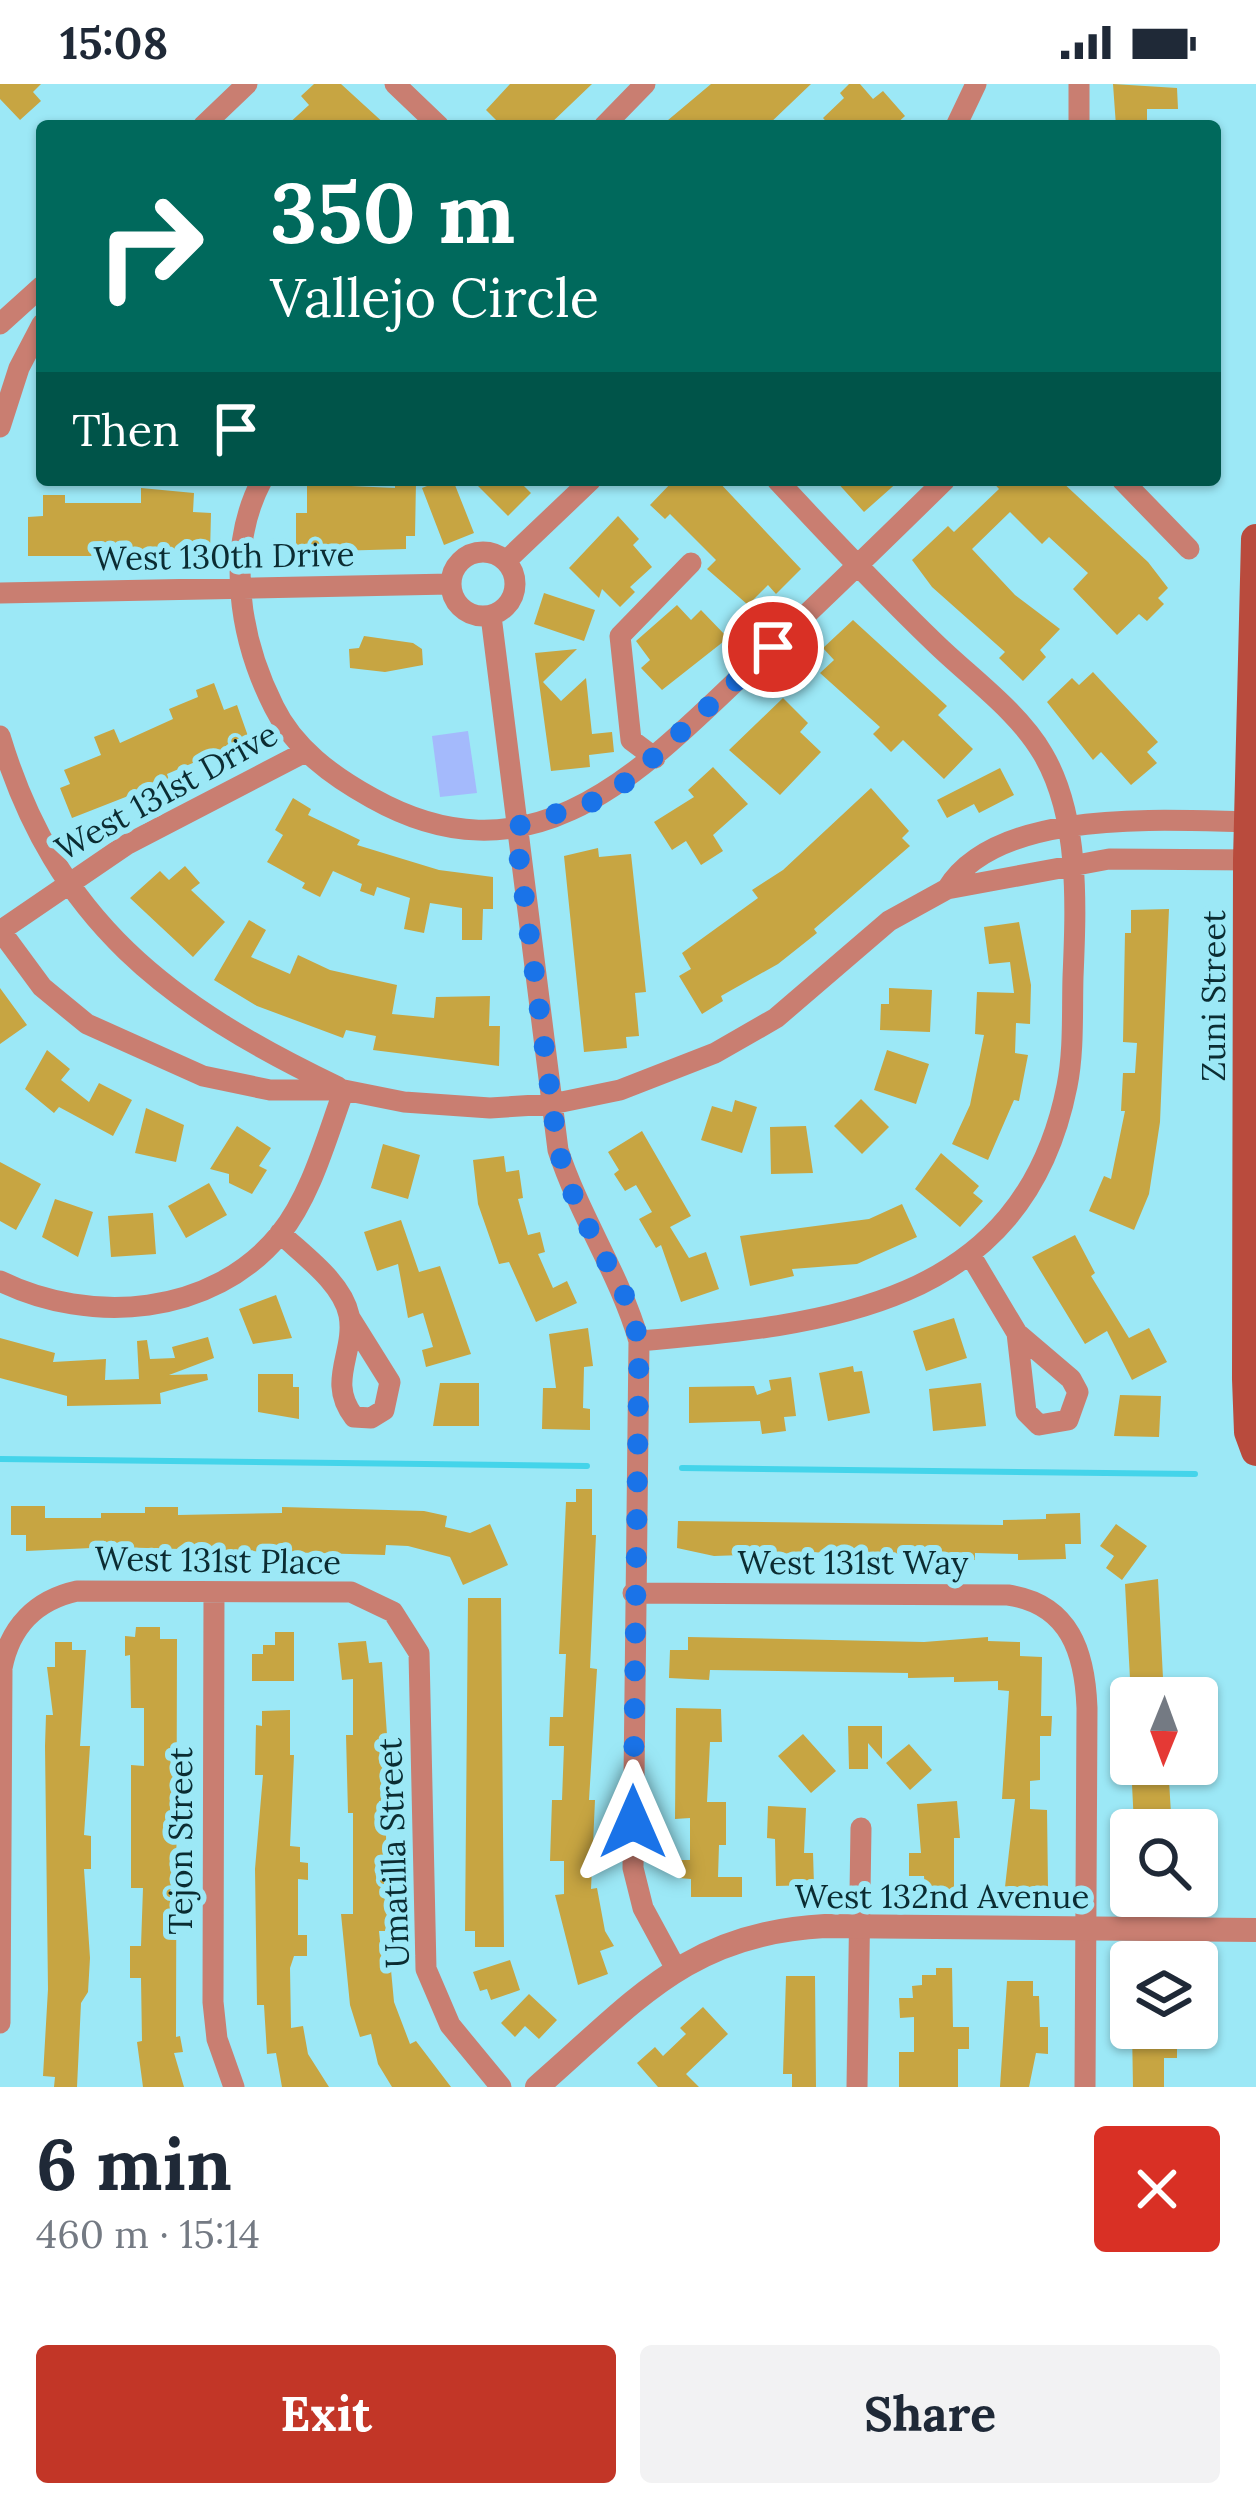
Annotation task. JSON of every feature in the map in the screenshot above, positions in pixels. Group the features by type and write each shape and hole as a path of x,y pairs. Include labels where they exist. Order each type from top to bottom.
{"main road":[{"name":"Zuni Street","path":"1256,539 1247,1379 1249,1432 1256,1451"}],"street":[{"path":"209,120 248,84"},
{"path":"395,84 433,120"},
{"path":"610,120 645,84"},
{"path":"959,120 976,84"},
{"path":"1078,120 1079,84"},
{"path":"0,324 36,291"},
{"path":"0,428 19,368 36,335"},
{"path":"259,486 244,522 242,591 259,674 285,728 305,752 388,807 442,823 515,827 595,801 656,758 939,486"},
{"path":"506,561 585,486"},
{"path":"639,1341 773,1329 863,1309 915,1290 971,1256 1031,1181 1058,1119 1070,1063 1075,937 1071,863 1053,772 1031,736 857,567 783,486"},
{"path":"1129,486 1190,549"},
{"path":"483,551 506,561 514,592 506,607 491,616 463,610 450,584 460,560 483,551"},
{"path":"656,758 632,740 620,636 691,563"},
{"name":"West 130th Drive","path":"0,593 450,584"},
{"path":"491,616 558,1150 577,1206 612,1265 639,1341 633,1593 634,1880 675,1967"},
{"path":"0,736 25,812 65,884 104,931 158,982 221,1028 344,1090"},
{"name":"West 131st Drive","path":"0,930 126,845 305,752"},
{"path":"946,889 961,867 983,853 1066,827 1254,822"},
{"path":"0,930 41,987 88,1024 127,1046 225,1081 270,1090 344,1090 446,1107 552,1104 620,1090 715,1052 776,1018 890,921 946,889 1071,863 1252,860"},
{"path":"0,1281 72,1306 127,1310 197,1291 246,1262 280,1233 344,1090"},
{"path":"280,1233 339,1292 350,1318"},
{"path":"971,1256 1016,1334"},
{"name":"West 131st Place","path":"0,2023 5,1653 25,1618 62,1594 338,1591 374,1599 410,1631 421,1665"},
{"name":"Tejon Street","path":"214,1592 213,2002 218,2039 234,2087"},
{"name":"West 131st Way","path":"633,1593 1008,1595 1040,1605 1065,1624 1079,1646 1086,1678 1086,1928"},
{"name":"Umatilla Street","path":"421,1665 426,1969 450,2025 501,2087"},
{"path":"857,2087 861,1828"},
{"name":"West 132nd Avenue","path":"537,2087 675,1967 754,1933 859,1926 1256,1930"},
{"path":"1085,2087 1086,1928"}],"shaded area":[{"path":"468,731 477,793 440,797 432,736"}],"building":[{"path":"0,84 41,84 33,92 41,101 20,120 0,99"},
{"path":"314,84 341,84 380,120 293,120 309,105 301,96"},
{"path":"510,84 592,84 554,120 496,120 486,110"},
{"path":"711,84 811,84 773,120 668,120"},
{"path":"849,84 860,84 873,99 883,91 905,116 901,120 825,120 844,98 840,93"},
{"path":"1113,84 1177,88 1178,109 1147,109 1147,120 1116,120"},
{"path":"307,486 416,486 415,536 406,536 406,549 296,552 296,513 307,513"},
{"path":"455,486 474,533 444,545 422,488"},
{"path":"478,486 524,486 531,493 508,516"},
{"path":"668,486 723,486 801,569 776,594 768,585 748,605 707,569 716,560 670,514 665,519 650,505"},
{"path":"840,486 893,486 864,512"},
{"path":"996,486 1066,486 1148,562 1168,588 1158,598 1164,604 1147,621 1139,614 1117,635 1073,589 1088,573 1049,537 1042,544 1010,512 972,549 1015,595 1060,629 1040,650 1046,657 1023,681 999,658 1005,652 932,587 912,560 948,526 954,532 999,489"},
{"path":"141,488 194,493 193,512 211,513 210,554 152,552 152,558 130,558 130,551 99,550 99,556 28,556 28,517 43,516 43,495 65,495 65,503 141,503"},
{"path":"618,516 639,539 633,545 652,567 630,587 635,592 620,607 602,589 599,598 569,568"},
{"path":"544,593 595,610 584,641 534,624"},
{"path":"677,605 691,620 701,610 728,638 662,690 641,668 650,660 636,641"},
{"path":"853,620 947,706 938,715 973,749 944,779 903,740 891,752 873,734 880,727 820,673 834,660 823,648"},
{"path":"364,636 413,643 422,649 423,665 385,672 350,668 349,649 359,648"},
{"path":"577,649 543,682 561,701 586,678 592,734 612,732 614,752 589,755 590,767 551,771 535,653"},
{"path":"1093,672 1158,742 1147,752 1157,763 1131,785 1101,752 1093,760 1047,702 1072,678 1079,685"},
{"path":"214,683 224,710 237,705 249,739 167,774 169,780 72,818 60,788 70,784 64,770 101,755 94,737 114,729 120,743 173,719 169,709 198,697 196,690"},
{"path":"783,698 808,723 800,732 821,752 780,795 729,750"},
{"path":"713,767 748,804 713,835 723,851 701,865 686,841 672,850 654,822 694,797 688,790"},
{"path":"1000,768 1014,795 979,813 974,804 947,818 937,800"},
{"path":"871,788 909,831 902,838 910,846 814,929 817,933 778,964 721,996 723,1001 702,1014 679,976 691,969 682,953 758,898 752,890 783,870"},
{"path":"293,798 311,809 308,815 360,840 357,845 439,870 493,877 493,909 483,909 482,940 462,940 462,908 430,903 424,933 404,929 410,898 377,887 374,896 360,891 362,884 333,871 320,897 267,862 283,835 275,830"},
{"path":"598,848 599,857 631,854 646,992 635,993 639,1036 626,1037 627,1048 584,1052 564,856"},
{"path":"185,866 200,883 191,890 225,922 193,957 130,898 160,871 169,880"},
{"path":"1169,909 1160,1122 1149,1194 1134,1230 1089,1211 1104,1176 1111,1179 1125,1111 1121,1111 1123,1073 1135,1073 1137,1043 1123,1042 1125,933 1131,933 1131,910"},
{"path":"249,920 266,930 251,957 290,974 298,955 330,970 397,985 392,1014 434,1018 436,997 490,996 489,1026 500,1026 499,1066 373,1050 376,1036 346,1030 343,1038 257,1006 214,980"},
{"path":"1019,922 1031,985 1030,1024 1016,1023 1015,1053 1028,1055 1019,1101 1014,1100 988,1160 952,1144 970,1105 984,1035 975,1034 977,992 1014,993 1010,962 989,964 984,927"},
{"path":"0,988 27,1025 0,1044"},
{"path":"889,988 932,990 930,1032 880,1030 881,1004 889,1004"},
{"path":"47,1050 70,1069 61,1080 89,1102 99,1083 132,1100 113,1136 59,1107 54,1113 25,1089"},
{"path":"887,1050 929,1064 916,1104 874,1090"},
{"path":"861,1099 889,1127 862,1154 834,1126"},
{"path":"735,1100 757,1107 742,1153 701,1140 712,1106 732,1112"},
{"path":"146,1108 184,1125 176,1162 135,1153"},
{"path":"237,1126 271,1148 259,1166 267,1170 252,1194 229,1183 229,1174 210,1169"},
{"path":"806,1126 813,1173 771,1174 770,1127"},
{"path":"642,1131 691,1216 670,1227 689,1258 706,1252 719,1289 681,1302 661,1245 656,1248 639,1219 652,1212 636,1185 625,1191 614,1174 619,1170 608,1152"},
{"path":"383,1144 420,1155 408,1199 371,1188"},
{"path":"941,1153 979,1186 973,1193 983,1201 960,1227 915,1189"},
{"path":"504,1156 506,1172 519,1170 523,1198 518,1199 528,1235 540,1232 545,1252 538,1254 553,1288 567,1281 577,1303 536,1322 509,1262 499,1264 478,1204 473,1160"},
{"path":"0,1162 41,1184 16,1230 0,1221"},
{"path":"209,1183 227,1215 186,1238 168,1206"},
{"path":"55,1199 93,1212 78,1257 42,1237"},
{"path":"902,1204 917,1237 857,1264 792,1269 794,1276 750,1286 740,1236 869,1219"},
{"path":"153,1213 156,1254 111,1257 108,1216"},
{"path":"401,1220 419,1272 440,1266 471,1354 426,1367 422,1350 433,1347 423,1313 408,1318 398,1264 377,1271 364,1232"},
{"path":"1075,1235 1095,1273 1091,1276 1129,1338 1149,1328 1167,1362 1132,1380 1107,1331 1085,1344 1032,1257"},
{"path":"276,1295 292,1338 253,1344 239,1309"},
{"path":"954,1318 967,1358 926,1371 913,1331"},
{"path":"588,1328 593,1366 584,1367 583,1408 590,1409 590,1430 542,1429 543,1388 556,1388 549,1334"},
{"path":"208,1337 214,1358 169,1375 207,1374 208,1380 160,1393 161,1404 67,1406 67,1396 0,1378 0,1338 55,1353 53,1362 106,1359 105,1380 139,1379 137,1341 147,1340 150,1359 175,1358 172,1347"},
{"path":"853,1366 854,1372 862,1371 870,1413 828,1421 819,1373"},
{"path":"258,1374 293,1374 293,1387 299,1387 299,1419 258,1412"},
{"path":"791,1377 796,1416 784,1417 786,1431 762,1434 760,1421 689,1423 689,1387 754,1386 757,1395 771,1390 769,1380"},
{"path":"440,1383 479,1383 479,1426 433,1426"},
{"path":"981,1383 986,1426 933,1431 929,1389"},
{"path":"1120,1395 1161,1396 1159,1437 1114,1436"},
{"path":"576,1489 592,1489 592,1535 596,1535 590,1668 597,1669 589,1800 595,1800 591,1889 597,1888 605,1931 614,1946 600,1951 608,1974 578,1985 555,1895 564,1894 564,1861 550,1861 552,1800 562,1800 564,1746 549,1746 550,1717 563,1717 566,1654 559,1654 566,1502 576,1502"},
{"path":"11,1506 45,1506 45,1518 101,1518 101,1513 145,1513 145,1507 178,1507 178,1515 282,1513 282,1507 424,1511 447,1516 445,1527 470,1533 490,1524 508,1565 463,1585 450,1557 408,1546 386,1545 385,1555 113,1547 26,1551 26,1535 11,1535"},
{"path":"1080,1513 1081,1544 1065,1544 1066,1559 1018,1560 1018,1554 975,1553 975,1560 860,1551 714,1556 677,1548 678,1521 1003,1525 1003,1520"},
{"path":"1116,1524 1147,1546 1122,1580 1106,1568 1114,1556 1100,1546"},
{"path":"1158,1579 1163,1677 1130,1677 1125,1584"},
{"path":"468,1598 501,1598 504,1947 475,1947 475,1931 465,1931"},
{"path":"136,1627 160,1627 160,1639 177,1639 176,2037 180,2036 183,2052 174,2053 184,2087 143,2087 137,2042 142,2041 141,1978 130,1978 130,1946 141,1946 143,1888 131,1888 131,1765 144,1766 144,1708 131,1708 125,1636 135,1637"},
{"path":"275,1632 294,1632 294,1681 252,1681 252,1654 263,1654 263,1645 275,1645"},
{"path":"688,1637 924,1642 988,1637 988,1641 1020,1642 1020,1656 1042,1657 1041,1716 1052,1716 1051,1736 1040,1736 1040,1780 1030,1781 1030,1809 1047,1810 1048,1888 1005,1887 1015,1799 1002,1799 1009,1691 998,1690 998,1681 908,1678 908,1673 710,1670 709,1680 669,1678 670,1650 688,1650"},
{"path":"366,1641 369,1663 382,1662 387,1735 386,1801 379,1801 380,1832 386,1832 387,1931 379,1931 383,1971 391,1970 394,2002 410,2044 416,2041 451,2087 392,2087 378,2064 371,2034 360,2037 350,2005 341,1914 353,1914 353,1813 348,1813 346,1735 353,1735 353,1679 342,1680 338,1643"},
{"path":"55,1642 72,1642 72,1650 86,1650 80,1746 90,1746 84,1835 91,1836 91,1869 84,1869 90,1958 88,1992 81,2003 77,2087 54,2087 55,2077 43,2076 48,1989 45,1746 46,1715 53,1715 47,1667 55,1667"},
{"path":"676,1708 721,1709 722,1742 710,1742 707,1802 726,1802 726,1845 719,1845 718,1877 742,1877 742,1897 691,1897 691,1879 678,1878 678,1860 690,1860 690,1818 675,1819"},
{"path":"290,1710 290,1755 294,1755 290,1846 300,1847 300,1862 308,1863 308,1880 298,1879 298,1935 307,1935 307,1956 294,1956 290,1968 291,2028 303,2026 308,2054 329,2087 282,2087 276,2053 267,2054 264,2005 257,2005 255,1869 263,1775 255,1775 256,1725 262,1726 262,1711"},
{"path":"848,1726 882,1726 882,1759 868,1743 868,1769 849,1769"},
{"path":"803,1734 836,1771 811,1793 778,1756"},
{"path":"909,1744 932,1770 910,1790 886,1763"},
{"path":"1132,1785 1169,1785 1171,1809 1133,1809"},
{"path":"957,1801 960,1838 954,1838 954,1891 925,1891 924,1876 909,1876 909,1853 921,1853 917,1804"},
{"path":"768,1806 806,1808 804,1853 813,1853 814,1885 776,1886 775,1839 767,1838"},
{"path":"510,1960 520,1990 491,2000 487,1989 480,1991 473,1972"},
{"path":"936,1968 952,1968 953,2027 969,2027 969,2049 958,2049 958,2087 899,2087 899,2052 914,2052 914,2017 900,2018 899,1998 913,1998 912,1986 922,1985 922,1975 936,1975"},
{"path":"786,1976 815,1976 816,2087 792,2087 792,2074 783,2074"},
{"path":"1007,1981 1033,1981 1033,1996 1039,1996 1040,2027 1048,2027 1048,2054 1036,2053 1029,2087 1000,2087"},
{"path":"529,1994 557,2020 539,2039 525,2026 515,2037 501,2023"},
{"path":"703,2007 728,2034 686,2074 699,2087 658,2087 637,2063 655,2047 663,2056 686,2034 680,2028"},
{"path":"1132,2049 1177,2049 1177,2058 1164,2058 1164,2087 1133,2087"}],"waterway":[{"path":"0,1459 587,1466"},
{"path":"682,1468 1195,1474"}],"route":[{"path":"633,1822 639,1341 627,1300 577,1206 558,1150 515,827 595,801 629,780 773,647"}]}
